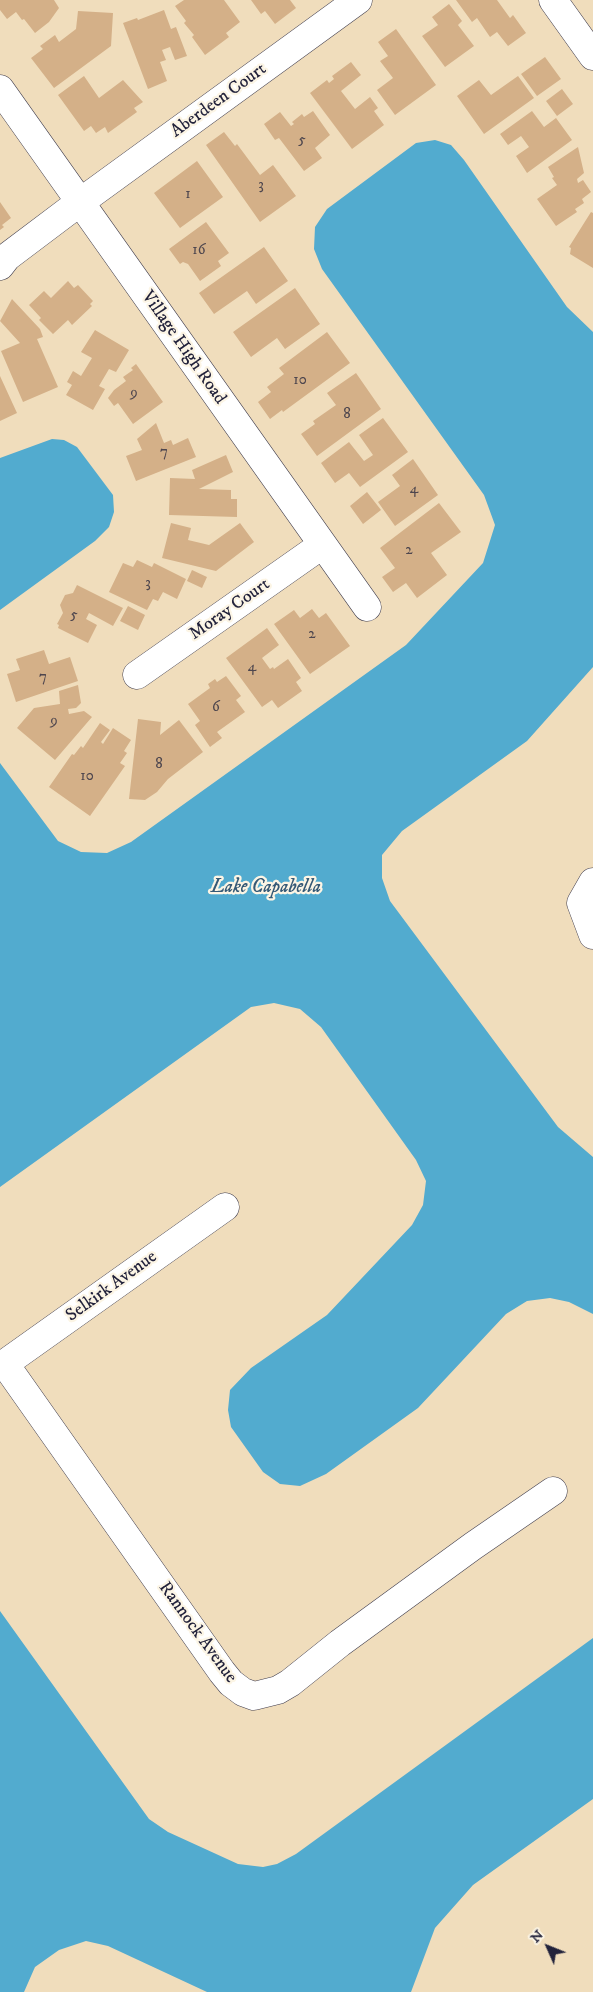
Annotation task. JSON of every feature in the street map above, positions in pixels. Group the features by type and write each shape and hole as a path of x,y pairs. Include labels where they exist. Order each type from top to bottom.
{"street":[{"name":"Aberdeen Court","path":"0,266 8,257 80,203 358,0"},
{"path":"553,0 593,56"},
{"name":"Village High Road","path":"0,89 367,607"},
{"name":"Moray Court","path":"137,675 322,545"},
{"path":"593,882 582,903 593,935"},
{"name":"Selkirk Avenue","path":"3,1365 225,1207"},
{"name":"Rannock Avenue","path":"3,1365 222,1672 231,1683 243,1692 254,1696 278,1690 290,1683 340,1643 553,1491"}],"water":[{"name":"Lake Capabella","path":"435,140 451,145 464,160 567,307 593,332 593,667 527,741 402,831 382,855 382,878 390,901 558,1127 593,1157 593,1314 569,1302 550,1298 527,1301 506,1314 418,1408 326,1474 300,1486 280,1484 263,1472 231,1427 228,1410 230,1390 251,1368 327,1315 412,1225 423,1205 426,1181 416,1160 321,1027 300,1009 274,1003 251,1007 0,1187 0,763 58,841 81,852 107,853 131,842 406,645 483,563 495,525 484,495 322,269 314,249 315,227 327,209 416,143"},
{"path":"52,439 64,440 77,447 113,495 114,512 109,527 95,541 0,610 0,458"},
{"path":"0,1611 149,1819 168,1832 238,1864 263,1867 277,1864 296,1854 593,1638 593,1799 473,1885 435,1928 411,1992 207,1992 108,1946 86,1941 59,1950 35,1967 24,1992 0,1992"}],"building":[{"path":"0,0 54,0 59,8 49,22 35,33 16,12 7,19 0,10"},
{"path":"184,0 224,0 240,22 226,33 229,37 205,55 192,37 194,35 184,23 186,21 175,6"},
{"path":"251,0 290,0 296,8 275,24 265,11 261,14"},
{"path":"456,0 497,0 510,18 513,15 526,33 508,46 497,32 490,37 477,18 472,22"},
{"path":"449,4 462,21 458,25 474,46 445,67 422,36 438,25 432,17"},
{"path":"164,10 171,29 176,27 187,56 175,60 170,47 162,50 166,60 160,62 167,81 148,89 123,23 137,18 138,20"},
{"path":"78,11 113,13 111,46 54,88 31,58 43,49 40,46 55,35 59,42 76,29"},
{"path":"396,29 436,85 395,115 377,90 393,78 380,61 388,56 378,42"},
{"path":"545,57 561,79 537,96 521,74"},
{"path":"351,62 361,75 341,91 355,109 370,97 378,108 374,111 384,125 352,149 310,93 327,80 329,83 334,79 332,76"},
{"path":"84,76 99,98 123,80 143,102 134,108 137,112 108,133 105,127 96,133 91,126 84,131 58,95"},
{"path":"518,76 534,98 484,134 457,96 479,80 491,95"},
{"path":"562,89 573,104 557,116 546,101"},
{"path":"313,111 330,135 315,148 322,158 304,171 279,138 275,140 264,124 280,112 291,126 294,124 292,122 302,114 304,117"},
{"path":"532,111 544,127 556,118 572,140 527,173 516,156 529,147 521,136 508,145 500,134"},
{"path":"224,132 235,146 237,144 260,175 273,165 296,196 260,222 206,145"},
{"path":"578,147 584,173 577,179 578,183 583,180 591,192 582,199 584,203 575,209 577,212 556,226 537,199 557,185 548,167"},
{"path":"197,161 223,197 180,228 154,193"},
{"path":"0,202 11,218 2,225 4,227 0,230"},
{"path":"591,212 593,213 593,268 570,254 571,248 569,247"},
{"path":"206,222 229,253 218,261 221,266 200,281 188,264 183,262 180,264 169,249"},
{"path":"264,247 288,281 256,304 247,291 214,314 199,293"},
{"path":"68,281 74,288 78,285 93,301 90,304 92,306 72,325 68,320 53,334 39,320 41,318 29,305 44,291 51,298"},
{"path":"295,288 320,324 285,349 277,338 251,357 233,332"},
{"path":"12,299 40,329 43,337 37,339 58,387 23,402 1,351 20,343 0,321"},
{"path":"95,330 129,350 116,372 109,369 99,386 105,389 93,410 66,395 72,385 67,382 73,371 81,376 92,358 81,352"},
{"path":"327,332 350,363 283,412 282,410 270,419 258,402 271,392 267,387 284,374 279,368"},
{"path":"136,364 163,402 133,424 118,403 114,406 108,398 114,390 126,381 123,377 133,370 131,368"},
{"path":"356,373 381,409 317,456 301,434 315,424 313,421 336,405 327,393"},
{"path":"0,376 17,413 0,421"},
{"path":"383,418 408,452 360,487 349,473 335,483 321,463 349,442 364,461 373,455 359,435"},
{"path":"156,423 164,443 171,440 173,445 188,438 196,457 136,481 126,456 142,450 137,439"},
{"path":"226,455 233,472 199,489 231,490 231,499 237,499 237,517 169,515 170,478 195,479 192,470"},
{"path":"413,459 438,495 395,526 378,502 400,486 392,475"},
{"path":"367,492 381,510 363,524 350,506"},
{"path":"439,503 461,532 431,553 447,575 417,598 406,583 393,592 382,577 395,568 380,548"},
{"path":"171,523 191,528 188,540 209,545 240,523 254,542 216,571 162,558"},
{"path":"137,560 152,567 154,563 186,579 177,599 163,592 158,601 153,599 147,610 109,592 123,563 133,567"},
{"path":"192,570 207,577 202,588 187,581"},
{"path":"77,585 123,608 113,626 89,613 86,619 97,625 88,643 58,628 59,625 57,624 63,613 60,605 65,595 73,593"},
{"path":"128,606 145,615 138,630 120,621"},
{"path":"312,609 319,618 326,613 350,646 310,674 274,624 294,610 300,618"},
{"path":"267,628 279,645 262,658 270,669 273,667 274,669 288,659 301,678 296,682 302,691 278,708 272,700 262,707 226,658"},
{"path":"44,650 49,664 70,657 78,681 16,702 7,674 20,670 16,659"},
{"path":"226,676 241,696 236,700 245,712 217,732 222,738 210,747 195,725 200,721 188,704 210,688 208,684 215,679 217,682"},
{"path":"78,685 81,703 76,708 68,709 69,714 84,711 92,717 55,760 17,728 34,708 60,704 59,691"},
{"path":"138,719 161,722 160,735 179,720 203,752 168,779 157,792 145,800 129,799"},
{"path":"100,723 110,730 101,742 103,744 113,728 131,740 124,751 127,753 120,763 125,766 90,816 49,787 72,754 74,755 81,746 83,748"}]}
